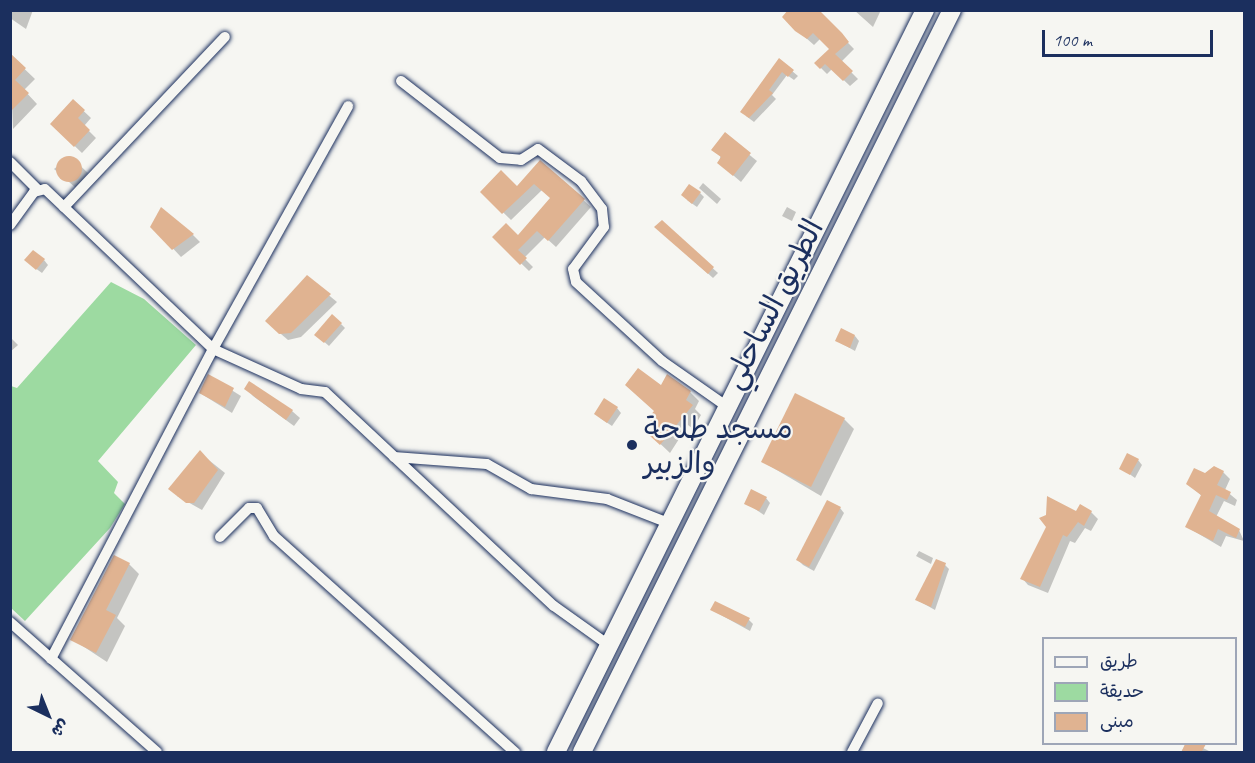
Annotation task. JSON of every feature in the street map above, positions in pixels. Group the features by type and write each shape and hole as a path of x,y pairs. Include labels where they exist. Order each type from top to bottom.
{"highway":[{"name":"الطريق الساحلي","path":"556,753 925,10"},
{"name":"الطريق الساحلي","path":"582,753 952,10"}],"street":[{"path":"64,207 225,37"},
{"path":"401,81 500,158 521,160 538,149 581,181 602,209 604,227 573,269 576,282 662,361 729,408"},
{"path":"51,659 213,349 348,106"},
{"path":"10,162 37,189 45,189 213,349 301,389 323,390 554,606 610,646"},
{"path":"10,225 37,189"},
{"path":"394,457 486,464 531,489 607,499 671,524"},
{"path":"220,537 249,508 257,508 274,536 515,753"},
{"path":"10,622 158,753"},
{"path":"852,753 878,703"}],"green space":[{"path":"111,282 144,299 196,345 98,461 118,482 114,493 125,504 110,528 25,621 11,608 11,386 17,388"}],"building":[{"path":"788,10 819,10 849,42 835,54 853,71 843,81 825,64 820,69 814,63 829,49 813,33 807,39 795,31 782,17"},
{"path":"10,53 26,68 15,80 29,93 10,112"},
{"path":"779,58 794,70 788,77 782,72 769,90 773,93 749,118 740,112"},
{"path":"73,99 85,110 78,118 90,130 74,147 50,124"},
{"path":"725,132 751,153 733,176 717,163 721,157 711,150"},
{"path":"69,156 78,160 82,169 78,178 69,182 60,178 56,169 60,160"},
{"path":"540,160 585,199 548,241 537,231 518,250 527,258 520,265 492,237 506,223 518,235 550,198 534,184 502,214 480,192 501,170 517,186"},
{"path":"689,184 701,192 692,204 681,195"},
{"path":"161,207 194,234 172,250 150,227"},
{"path":"662,220 714,267 708,274 654,227"},
{"path":"33,250 45,259 36,270 24,260"},
{"path":"307,275 331,294 291,333 279,334 265,321"},
{"path":"332,314 342,323 324,343 314,335"},
{"path":"841,328 855,335 850,348 835,341"},
{"path":"638,368 661,385 667,374 691,391 686,400 693,405 660,445 650,436 658,427 648,418 654,411 625,385"},
{"path":"208,374 234,388 225,407 199,393"},
{"path":"249,381 293,410 286,420 244,389"},
{"path":"795,393 845,418 811,487 761,462"},
{"path":"604,398 618,407 607,423 594,414"},
{"path":"200,450 218,470 194,503 186,503 168,489"},
{"path":"1127,453 1139,459 1130,475 1119,469"},
{"path":"1214,466 1224,471 1217,485 1231,492 1227,500 1216,495 1209,511 1240,529 1236,538 1218,529 1213,541 1185,527 1201,495 1186,484 1194,468 1205,473"},
{"path":"751,489 767,497 759,511 744,504"},
{"path":"1047,496 1076,511 1080,504 1092,511 1084,526 1078,522 1067,537 1063,535 1040,587 1020,579 1046,527 1039,518 1046,515"},
{"path":"827,500 841,507 809,567 796,560"},
{"path":"114,555 130,563 106,610 116,615 96,653 70,640"},
{"path":"936,559 946,563 931,607 915,600"},
{"path":"715,601 750,618 745,627 710,610"},
{"path":"1185,745 1205,745 1201,753 1181,753"}],"place":[{"name":"مسجد طلحة والزبير","path":"632,445"}]}
